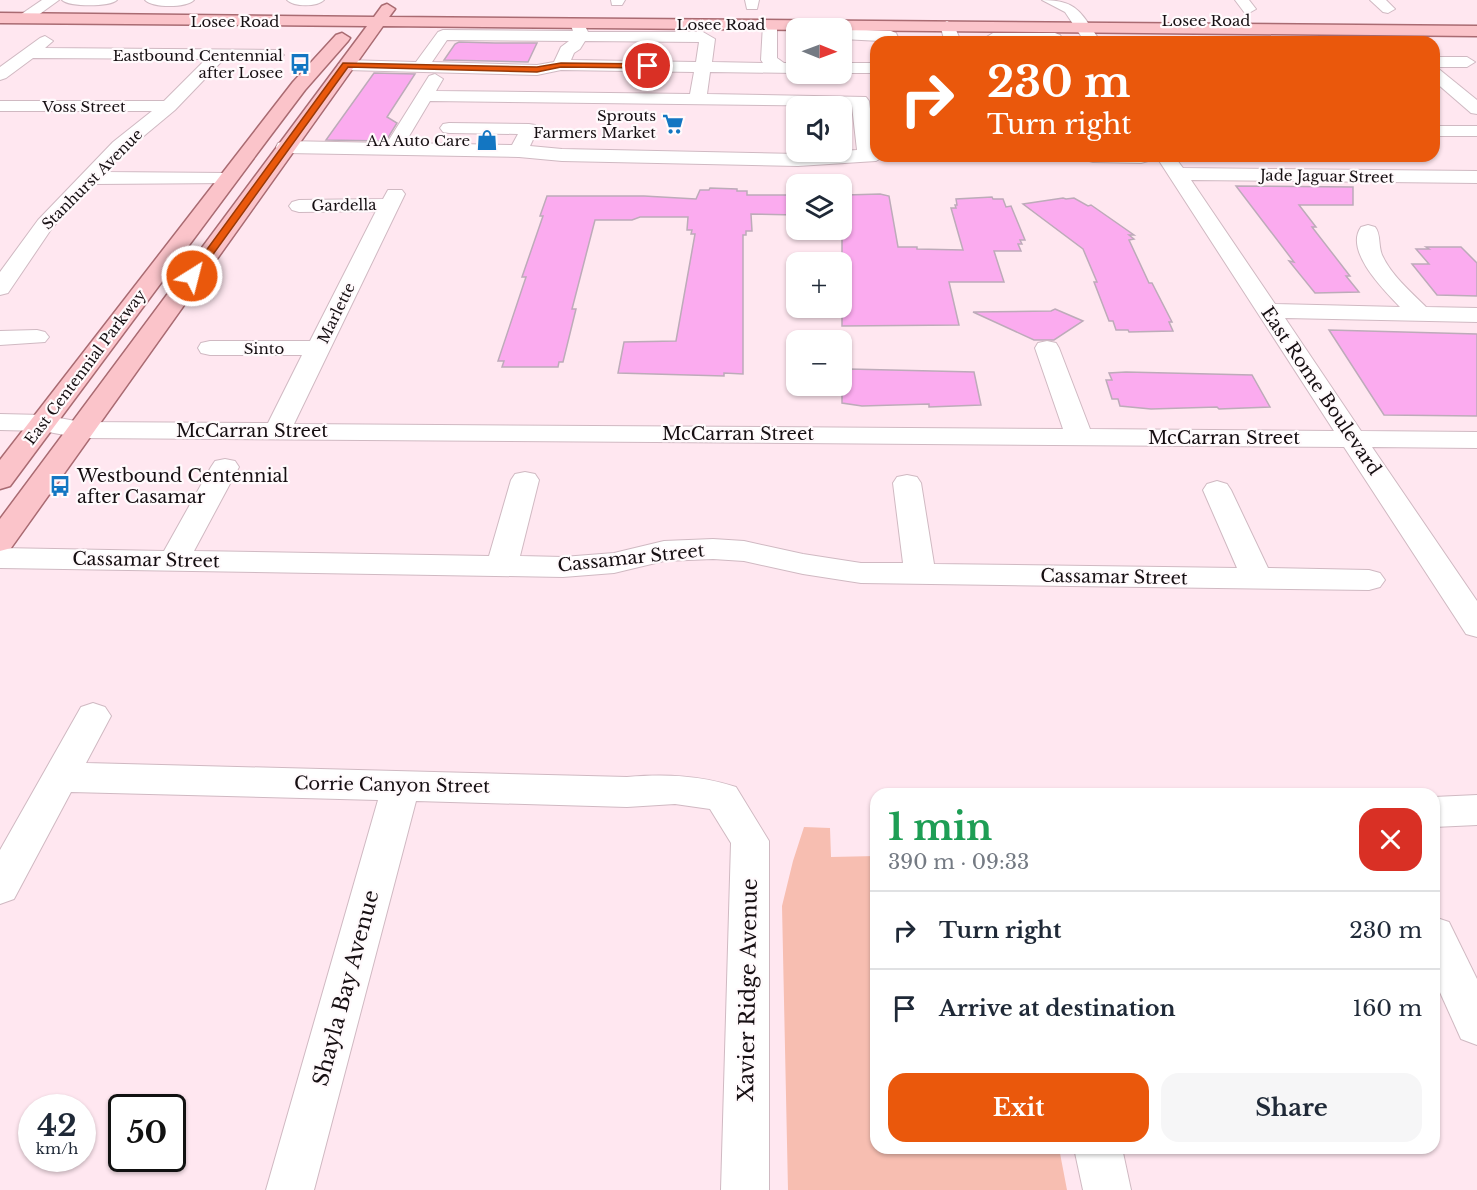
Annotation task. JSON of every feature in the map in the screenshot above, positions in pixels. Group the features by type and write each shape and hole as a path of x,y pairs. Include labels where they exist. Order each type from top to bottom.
{"main road":[{"name":"Losee Road","path":"0,18 31,14 194,5 786,31"},
{"name":"Losee Road","path":"0,10 31,14 373,12 570,42 721,24 770,24 786,29"},
{"name":"East Centennial Parkway","path":"0,541 346,65 373,12"},
{"name":"East Centennial Parkway","path":"0,480 109,332 301,84 373,12"},
{"path":"770,24 795,20 851,17"},
{"name":"Losee Road","path":"847,18 1373,30 1445,26"},
{"name":"Losee Road","path":"852,29 1081,23 1477,26"},
{"path":"721,24 786,30"},
{"path":"285,147 274,140 304,99 301,84"}],"street":[{"path":"31,14 52,0"},
{"path":"69,0 110,0"},
{"path":"152,0 194,5"},
{"path":"294,0 317,0"},
{"path":"1049,0 1070,9 1089,36"},
{"path":"770,24 769,60 786,67"},
{"path":"947,26 951,36"},
{"path":"965,26 969,36"},
{"path":"0,75 59,33"},
{"path":"422,65 443,35 570,42 703,38 707,39 698,100"},
{"path":"852,35 891,36"},
{"path":"570,42 703,67 786,68"},
{"path":"346,65 422,65 437,66 441,69 537,70 570,42"},
{"path":"547,98 570,42"},
{"path":"28,53 276,55"},
{"name":"Stanhurst Avenue","path":"0,288 45,224 120,146 169,106 220,54"},
{"path":"1440,62 1467,62"},
{"path":"853,63 870,67"},
{"path":"393,148 441,69"},
{"path":"1440,78 1477,109"},
{"path":"782,101 786,82"},
{"path":"424,96 860,101 870,146"},
{"path":"438,148 466,97"},
{"name":"Voss Street","path":"0,106 169,106"},
{"path":"449,128 529,129 519,151"},
{"path":"1440,131 1477,131"},
{"path":"285,147 438,148 562,155 798,160 870,155"},
{"path":"1291,162 1296,169 1309,176 1314,169 1309,162"},
{"name":"Jade Jaguar Street","path":"1172,165 1309,176 1477,177"},
{"name":"East Rome Boulevard","path":"1172,165 1477,626"},
{"path":"89,178 227,178"},
{"name":"Gardella","path":"299,206 392,199"},
{"name":"Marlette","path":"277,431 392,199"},
{"path":"1368,231 1365,240 1370,255 1418,312"},
{"path":"1268,311 1418,312 1477,315"},
{"path":"0,338 37,337"},
{"name":"Sinto","path":"210,348 318,348"},
{"path":"1047,348 1079,436"},
{"name":"McCarran Street","path":"0,422 43,423 81,430 1477,440"},
{"path":"173,561 225,467"},
{"path":"502,565 525,480"},
{"path":"907,483 920,574"},
{"path":"1217,490 1257,578"},
{"name":"Cassamar Street","path":"0,558 563,567 614,563 664,552 713,549 744,551 803,564 861,573 1369,580"},
{"path":"0,887 93,716"},
{"name":"Corrie Canyon Street","path":"60,777 627,792 670,789 699,791 723,798"},
{"name":"Shayla Bay Avenue","path":"290,1190 401,786"},
{"name":"Xavier Ridge Avenue","path":"723,798 750,842 745,1190"},
{"path":"1440,812 1477,810"},
{"path":"1440,947 1477,1024"},
{"path":"1099,1154 1107,1190"}],"shaded area":[{"path":"804,827 830,828 831,857 870,856 870,1154 1060,1154 1067,1190 788,1190 782,906"}],"building":[{"path":"459,42 537,43 528,62 444,60"},
{"path":"374,73 415,74 387,117 397,123 386,141 326,140"},
{"path":"1236,186 1353,187 1353,205 1299,205 1359,292 1315,293 1289,261 1294,262"},
{"path":"710,188 737,189 737,191 747,191 747,195 786,195 786,215 751,214 752,231 746,231 746,235 743,235 743,374 724,373 724,376 618,373 624,342 676,341 695,234 691,234 692,230 687,230 688,217 595,220 572,309 576,309 563,362 559,362 558,367 502,367 504,361 498,361 526,277 522,277 543,216 540,216 547,196 644,196 696,199 700,190"},
{"path":"852,195 889,196 898,247 963,250 951,208 956,208 956,199 992,197 1003,199 1006,207 1011,206 1025,240 1020,240 1022,244 1018,244 1021,251 994,251 1004,282 949,282 959,325 842,326 842,318 852,318 852,252 842,252 842,240 852,240"},
{"path":"1074,198 1088,206 1091,205 1134,235 1129,235 1134,239 1129,240 1149,283 1152,283 1172,322 1169,322 1173,331 1116,330 1113,321 1109,321 1094,282 1097,282 1083,249 1023,204"},
{"path":"1426,247 1461,247 1477,263 1477,296 1437,295 1412,264 1429,264 1416,249 1429,249"},
{"path":"1055,309 1083,321 1054,340 1034,340 973,312 1051,311"},
{"path":"1329,330 1477,334 1477,416 1384,415"},
{"path":"852,369 974,372 981,405 929,407 929,404 862,406 842,403 842,396 852,396"},
{"path":"1109,373 1252,375 1270,407 1151,409 1120,406 1118,399 1112,399 1106,380 1112,380"}],"place":[{"name":"Eastbound Centennial after Losee","path":"300,64"},
{"name":"Sprouts Farmers Market","path":"673,124"},
{"name":"AA Auto Care","path":"487,140"},
{"name":"Westbound Centennial after Casamar","path":"60,486"}],"route":[{"path":"192,276 346,65 537,70 561,65 648,66"}]}
